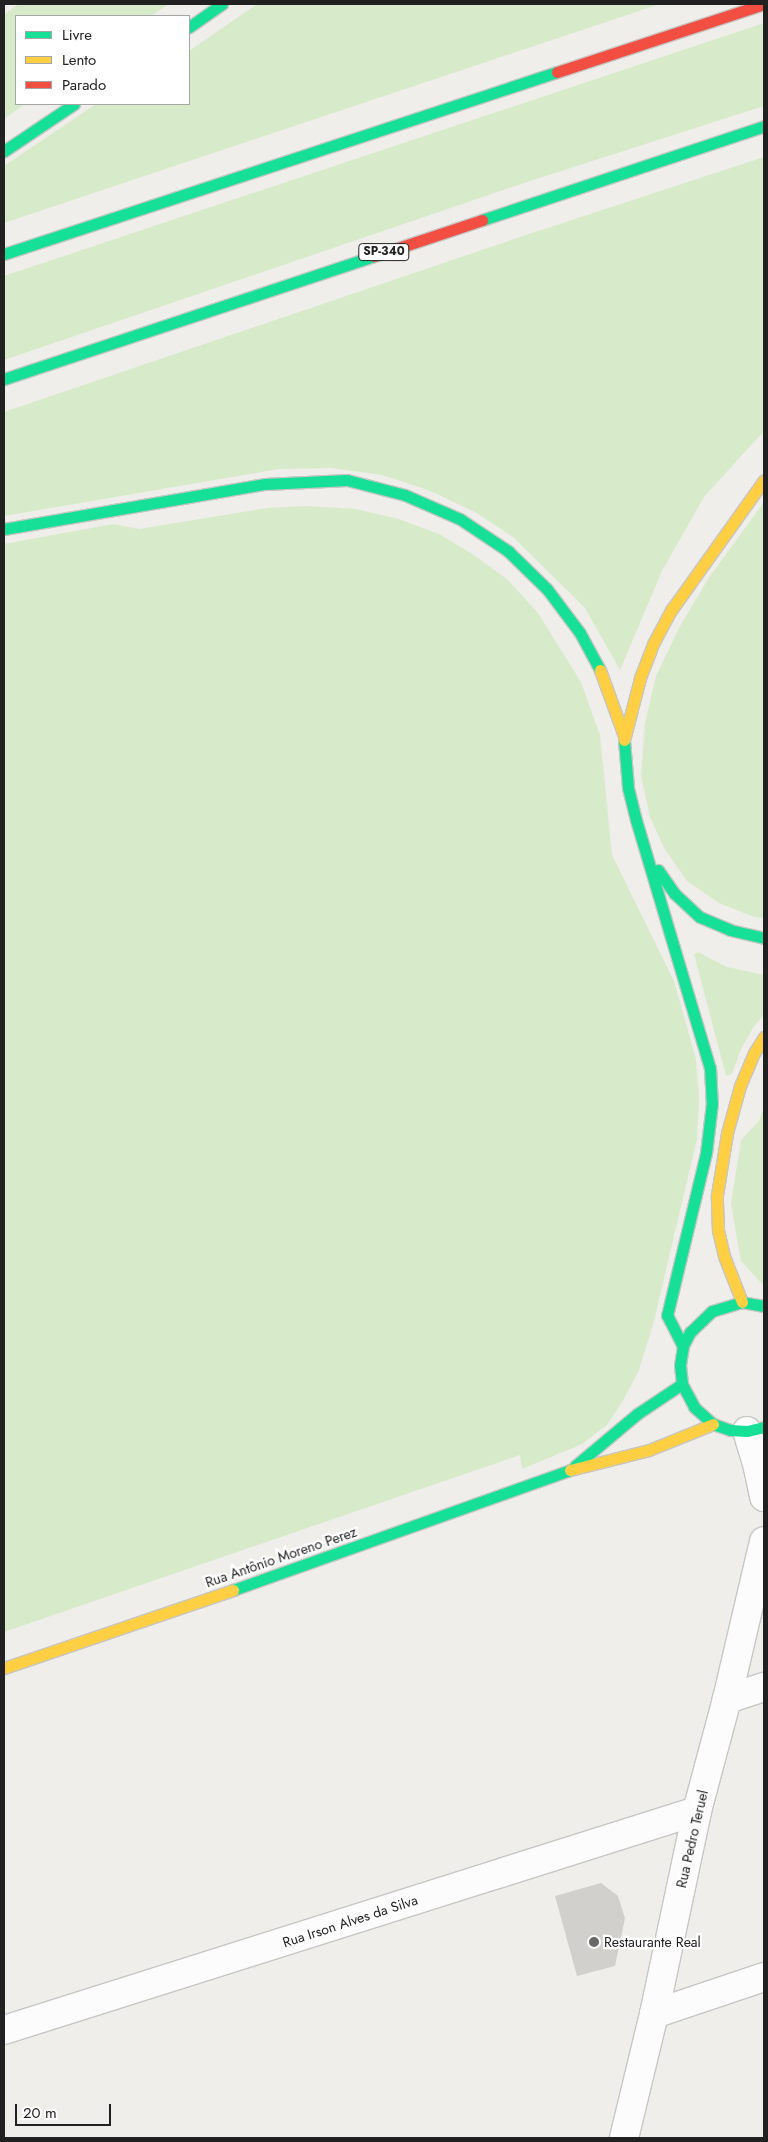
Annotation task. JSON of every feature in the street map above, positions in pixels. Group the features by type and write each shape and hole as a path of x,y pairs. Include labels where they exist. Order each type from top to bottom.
{"main road":[{"path":"190,26 222,4"},
{"path":"4,254 764,4"},
{"path":"4,151 73,105"},
{"name":"SP-340","path":"4,378 764,126"},
{"path":"4,529 265,484 347,480 405,495 460,519 508,551 547,589 580,633 605,679 624,736 628,788 644,850 710,1068 712,1103 706,1153 667,1315 683,1346"},
{"path":"624,736 640,678 653,644 672,609 764,480"},
{"path":"644,850 675,894 700,917 730,930 764,938"},
{"path":"742,1302 724,1256 718,1231 717,1195 727,1133 740,1086 754,1054 764,1037"},
{"path":"756,1429 730,1430 714,1424 694,1407 682,1384 680,1365 683,1346 690,1332 706,1316 727,1305 742,1302 764,1306"},
{"name":"Rua Antônio Moreno Perez","path":"568,1471 637,1414 682,1384"},
{"name":"Rua Antônio Moreno Perez","path":"4,1668 256,1582 568,1471 649,1450 714,1424"}],"street":[{"path":"756,1429 758,1468 764,1497"},
{"name":"Rua Pedro Teruel","path":"624,2138 654,2014 697,1811 727,1699 764,1541"},
{"path":"727,1699 764,1687"},
{"name":"Rua Irson Alves da Silva","path":"4,2030 697,1811"},
{"path":"654,2014 764,1977"}],"green space":[{"path":"18,4 169,4 152,15 15,15 15,105 24,105 4,119 4,15"},
{"path":"257,4 660,4 4,223 4,166 95,105 190,105 190,50"},
{"path":"764,23 764,106 530,181 4,360 4,276"},
{"path":"764,157 764,431 704,497 662,571 620,670 585,608 513,537 475,512 428,490 382,475 331,468 279,469 4,516 4,412 529,234"},
{"path":"764,502 764,918 754,917 719,903 687,881 664,848 650,817 641,776 645,723 656,676 680,626 708,579"},
{"path":"306,506 356,509 399,519 439,534 474,555 508,580 538,613 581,682 600,735 612,855 674,981 696,1059 699,1098 697,1139 654,1321 639,1370 624,1399 607,1425 582,1444 522,1469 520,1455 4,1632 4,544 113,524 139,529 266,508"},
{"path":"698,952 727,967 764,975 764,1014 753,1028 741,1049 732,1074 726,1076 694,954"},
{"path":"764,1107 764,1286 741,1261 731,1204 741,1140 759,1121"}],"building":[{"name":"Restaurante Real","path":"601,1883 618,1896 625,1918 615,1966 577,1976 555,1896"}],"traffic: fast":[{"path":"190,26 222,4"},
{"path":"4,254 557,72"},
{"path":"4,151 73,105"},
{"path":"482,220 764,126"},
{"path":"4,379 374,256"},
{"path":"4,529 265,484 347,480 405,495 460,519 508,551 547,589 580,633 600,670"},
{"path":"624,740 628,788 636,820 710,1068 712,1103 706,1153 667,1315 683,1346"},
{"path":"658,870 675,894 700,917 730,930 764,938"},
{"path":"764,1306 742,1302 712,1311 690,1332 683,1346 680,1365 682,1384 694,1407 713,1424 730,1430 747,1431 764,1427"},
{"path":"575,1466 637,1414 682,1384"},
{"path":"233,1590 570,1470"}],"traffic: slow":[{"path":"624,740 640,678 653,644 672,609 764,480"},
{"path":"600,670 624,736"},
{"path":"742,1302 724,1256 718,1231 717,1195 727,1133 740,1086 754,1053 764,1037"},
{"path":"570,1470 649,1450 713,1424"},
{"path":"4,1668 233,1590"}],"traffic: jam":[{"path":"557,72 764,4"},
{"path":"374,256 482,220"}],"place":[{"name":"Restaurante Real","path":"594,1942"}]}
